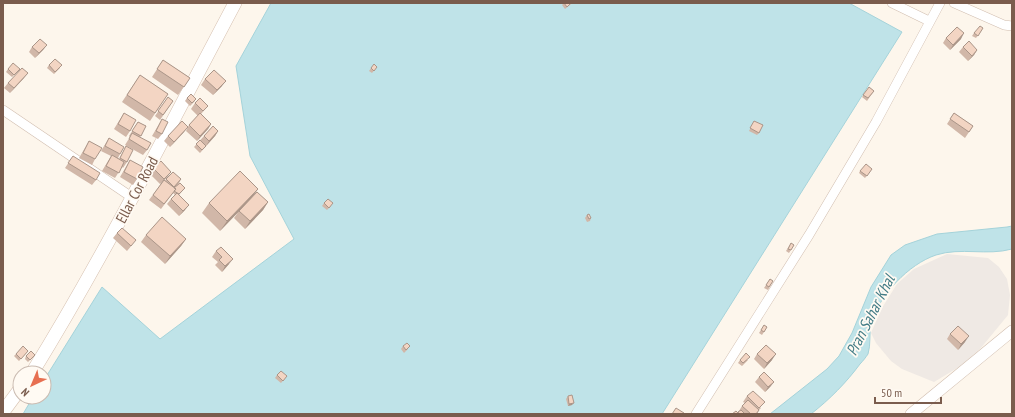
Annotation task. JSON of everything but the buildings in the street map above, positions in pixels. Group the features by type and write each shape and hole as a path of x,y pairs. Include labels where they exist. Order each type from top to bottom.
{"main road":[{"name":"Ellar Cor Road","path":"37,365 65,320 133,198 235,3"},
{"path":"3,412 12,400"}],"street":[{"path":"892,3 930,21"},
{"path":"696,414 809,236 876,122 940,3"},
{"path":"954,3 1004,25 1012,26"},
{"path":"3,110 133,198"},
{"path":"911,414 1012,331"}],"shaded area":[{"path":"947,254 988,258 999,267 1007,279 1010,295 1008,315 980,349 959,367 934,382 902,369 891,361 876,343 871,333 882,308 897,284 914,269"}],"water":[{"path":"271,3 849,3 902,32 662,414 23,414 28,405 52,405 52,367 102,287 160,339 294,239 250,156 236,66"},
{"name":"Pran Sahar Khal","path":"1012,226 1012,249 993,252 964,251 936,255 926,259 906,273 888,292 875,313 871,324 868,354 849,378 825,403 811,414 770,414 827,369 839,356 852,333 871,287 891,255 905,245 937,234"}]}
